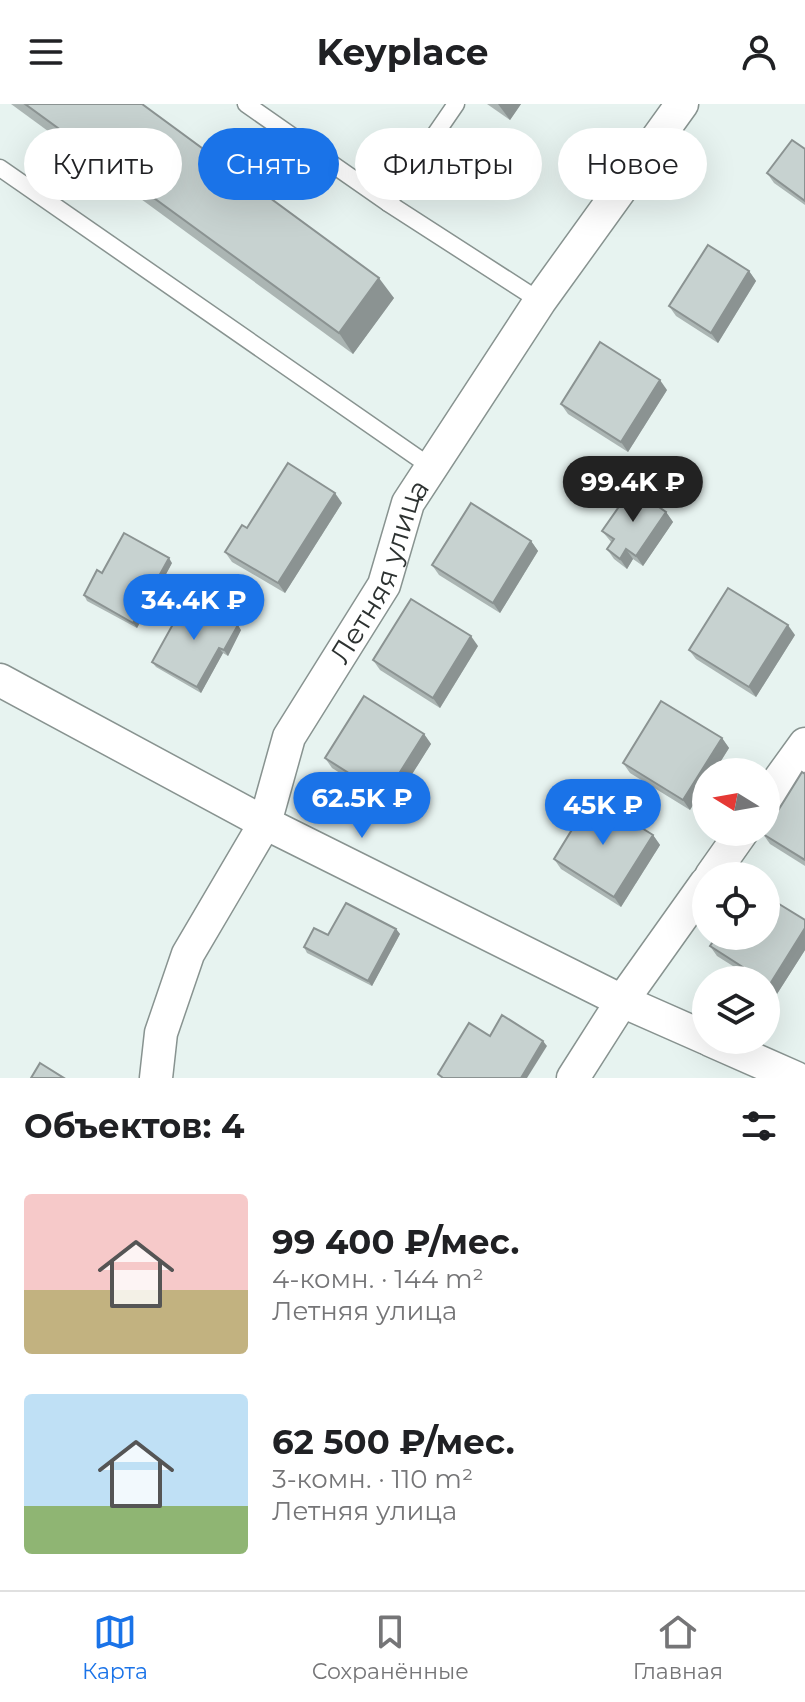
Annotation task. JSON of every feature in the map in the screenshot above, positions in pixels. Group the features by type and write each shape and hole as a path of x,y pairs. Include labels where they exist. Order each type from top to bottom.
{"street":[{"name":"Летняя улица","path":"156,1078 161,1033 188,954 265,823 289,737 384,585 408,503 540,301 682,104"},
{"path":"0,680 265,823 622,1001 692,1032"},
{"path":"780,779 805,744"},
{"path":"573,1078 622,1001 692,903"},
{"path":"742,1054 796,1078"}],"lane":[{"path":"246,104 388,203 540,301"},
{"path":"388,203 456,104"},
{"path":"0,168 431,467"}],"building":[{"path":"25,104 142,104 175,128 58,128"},
{"path":"182,133 198,145 198,200 273,200 379,278 339,333 157,200 182,200"},
{"path":"792,140 805,149 805,201 767,173"},
{"path":"708,245 749,271 711,333 669,306"},
{"path":"600,342 660,380 621,442 561,404"},
{"path":"288,463 335,493 278,583 225,552 242,525 247,528"},
{"path":"632,488 666,512 636,556 626,549 620,559 607,549 614,539 602,531"},
{"path":"471,503 531,541 493,603 432,565"},
{"path":"124,533 169,558 133,623 84,595 97,570 102,573"},
{"path":"728,588 788,625 749,687 689,650"},
{"path":"188,597 238,625 224,650 219,648 197,687 152,662"},
{"path":"411,599 471,636 433,698 373,660"},
{"path":"364,696 424,734 385,796 325,758"},
{"path":"661,701 722,738 709,758 692,758 692,786 683,800 623,763"},
{"path":"802,772 805,774 805,860 780,845 780,807"},
{"path":"592,797 653,835 614,897 554,859"},
{"path":"346,903 396,929 368,981 304,947 314,928 328,935"},
{"path":"780,905 805,920 805,928 780,968 741,966 716,950 780,950"},
{"path":"502,1015 543,1041 521,1078 443,1078 438,1074 469,1023 490,1036"},
{"path":"40,1063 64,1078 31,1078"}]}
